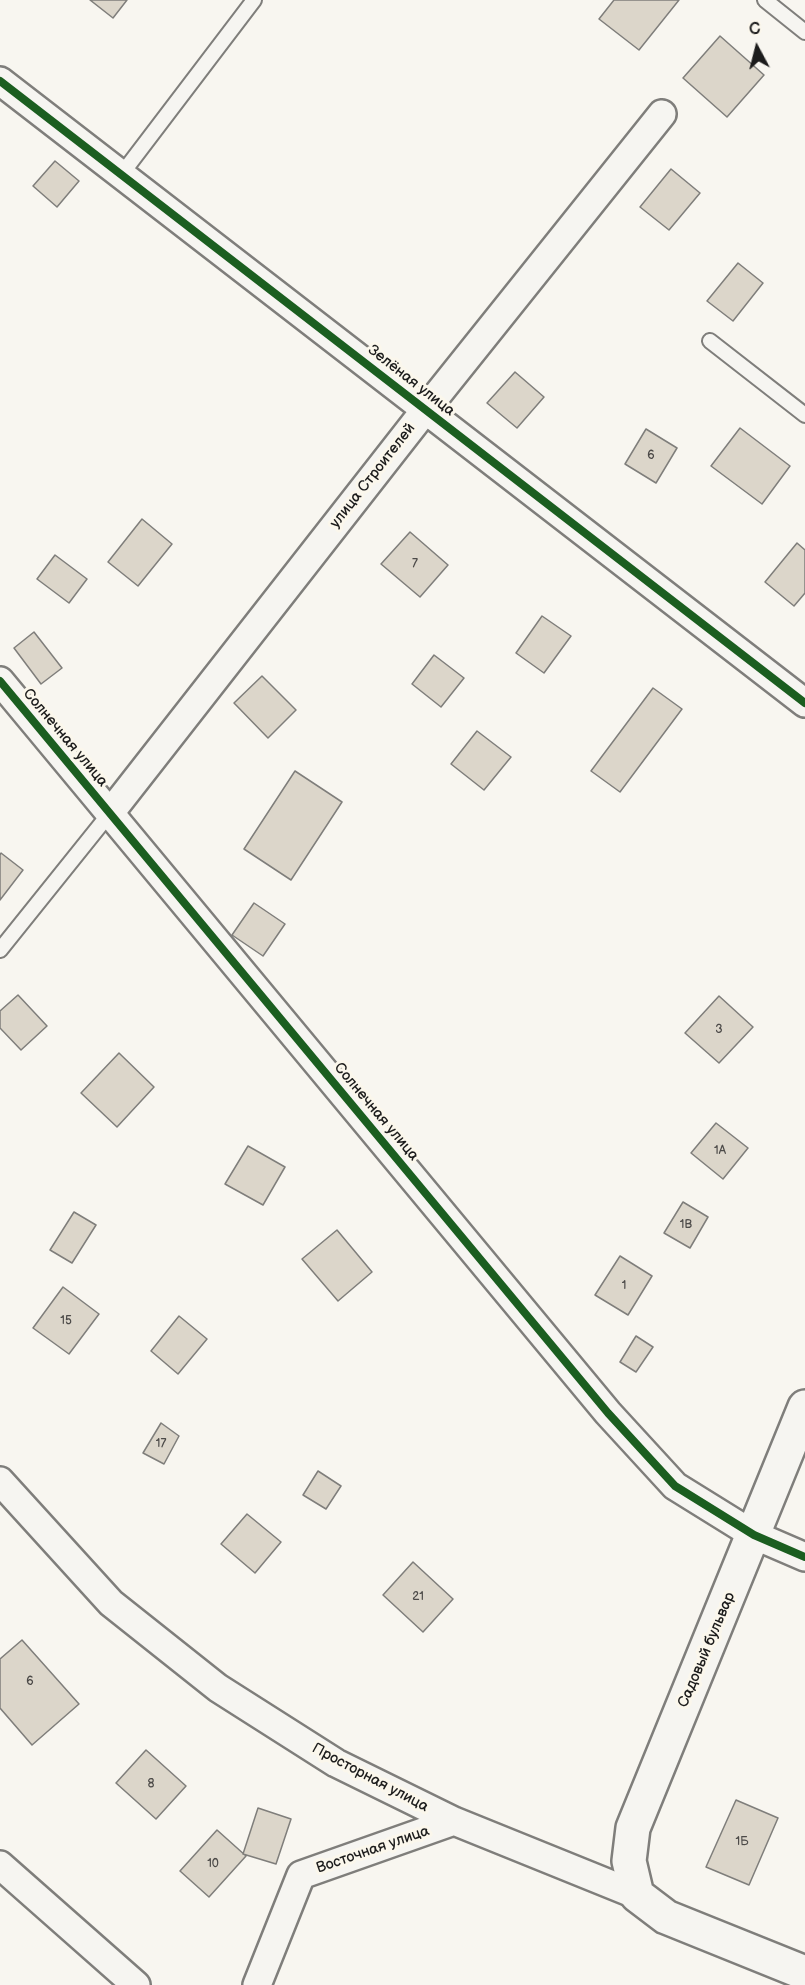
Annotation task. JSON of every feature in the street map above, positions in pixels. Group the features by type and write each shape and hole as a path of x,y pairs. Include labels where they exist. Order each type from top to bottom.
{"street":[{"name":"Зелёная улица","path":"0,81 805,703"},
{"name":"улица Строителей","path":"110,813 426,409 662,114"},
{"name":"Солнечная улица","path":"0,681 608,1413 675,1486 754,1535 805,1557"},
{"name":"Садовый бульвар","path":"637,1895 629,1861 633,1827 805,1407"},
{"name":"Просторная улица","path":"0,1481 111,1603 218,1688 336,1762 454,1821 637,1895 666,1917 805,1973"},
{"name":"Восточная улица","path":"257,1985 301,1875 454,1821"},
{"path":"0,1865 136,1985"}],"lane":[{"path":"121,175 254,0"},
{"path":"765,0 805,32"},
{"path":"710,341 805,415"},
{"path":"0,950 110,813"}],"building":[{"path":"90,0 127,0 113,18"},
{"path":"614,0 679,0 639,50 599,19"},
{"path":"720,36 764,75 727,117 683,78"},
{"path":"55,161 79,181 57,207 33,186"},
{"path":"671,169 700,193 669,230 640,207"},
{"path":"738,263 763,283 733,321 707,301"},
{"path":"515,372 544,397 517,428 487,403"},
{"path":"740,428 790,466 762,504 711,466"},
{"path":"646,429 677,448 656,483 625,464"},
{"path":"142,519 172,544 138,586 108,562"},
{"path":"410,532 448,565 420,597 381,564"},
{"path":"797,543 805,550 805,593 794,606 765,582"},
{"path":"55,555 87,579 69,603 37,579"},
{"path":"542,616 571,636 544,673 516,653"},
{"path":"34,632 62,668 41,684 14,648"},
{"path":"434,655 464,678 441,707 412,684"},
{"path":"262,676 296,710 268,738 234,703"},
{"path":"653,688 682,709 620,792 591,771"},
{"path":"477,731 511,757 484,790 451,764"},
{"path":"295,771 342,802 291,880 244,849"},
{"path":"1,853 23,870 0,900 0,855"},
{"path":"254,903 285,924 263,956 232,935"},
{"path":"18,995 47,1026 21,1050 0,1028 0,1011"},
{"path":"719,996 753,1027 719,1063 685,1033"},
{"path":"119,1053 154,1087 117,1127 81,1093"},
{"path":"716,1123 748,1148 723,1179 691,1153"},
{"path":"248,1146 285,1167 263,1205 225,1184"},
{"path":"683,1202 708,1217 690,1248 664,1233"},
{"path":"74,1212 96,1225 72,1263 50,1250"},
{"path":"337,1230 372,1272 338,1301 302,1259"},
{"path":"620,1256 652,1276 628,1315 595,1295"},
{"path":"63,1287 99,1314 69,1354 33,1328"},
{"path":"179,1316 207,1339 178,1374 151,1351"},
{"path":"636,1336 653,1347 636,1372 620,1362"},
{"path":"161,1423 179,1436 164,1464 143,1453"},
{"path":"318,1471 341,1486 326,1509 303,1495"},
{"path":"247,1514 281,1542 255,1573 221,1544"},
{"path":"413,1562 453,1599 423,1632 383,1595"},
{"path":"22,1640 79,1704 32,1745 0,1708 0,1659"},
{"path":"146,1750 186,1786 156,1819 116,1783"},
{"path":"736,1800 778,1818 749,1885 706,1867"},
{"path":"258,1808 291,1819 276,1864 243,1854"},
{"path":"217,1830 246,1856 209,1897 180,1871"}],"cycle path":[{"path":"0,81 805,703"},
{"path":"0,681 608,1413 675,1486 754,1535 805,1557"}]}
